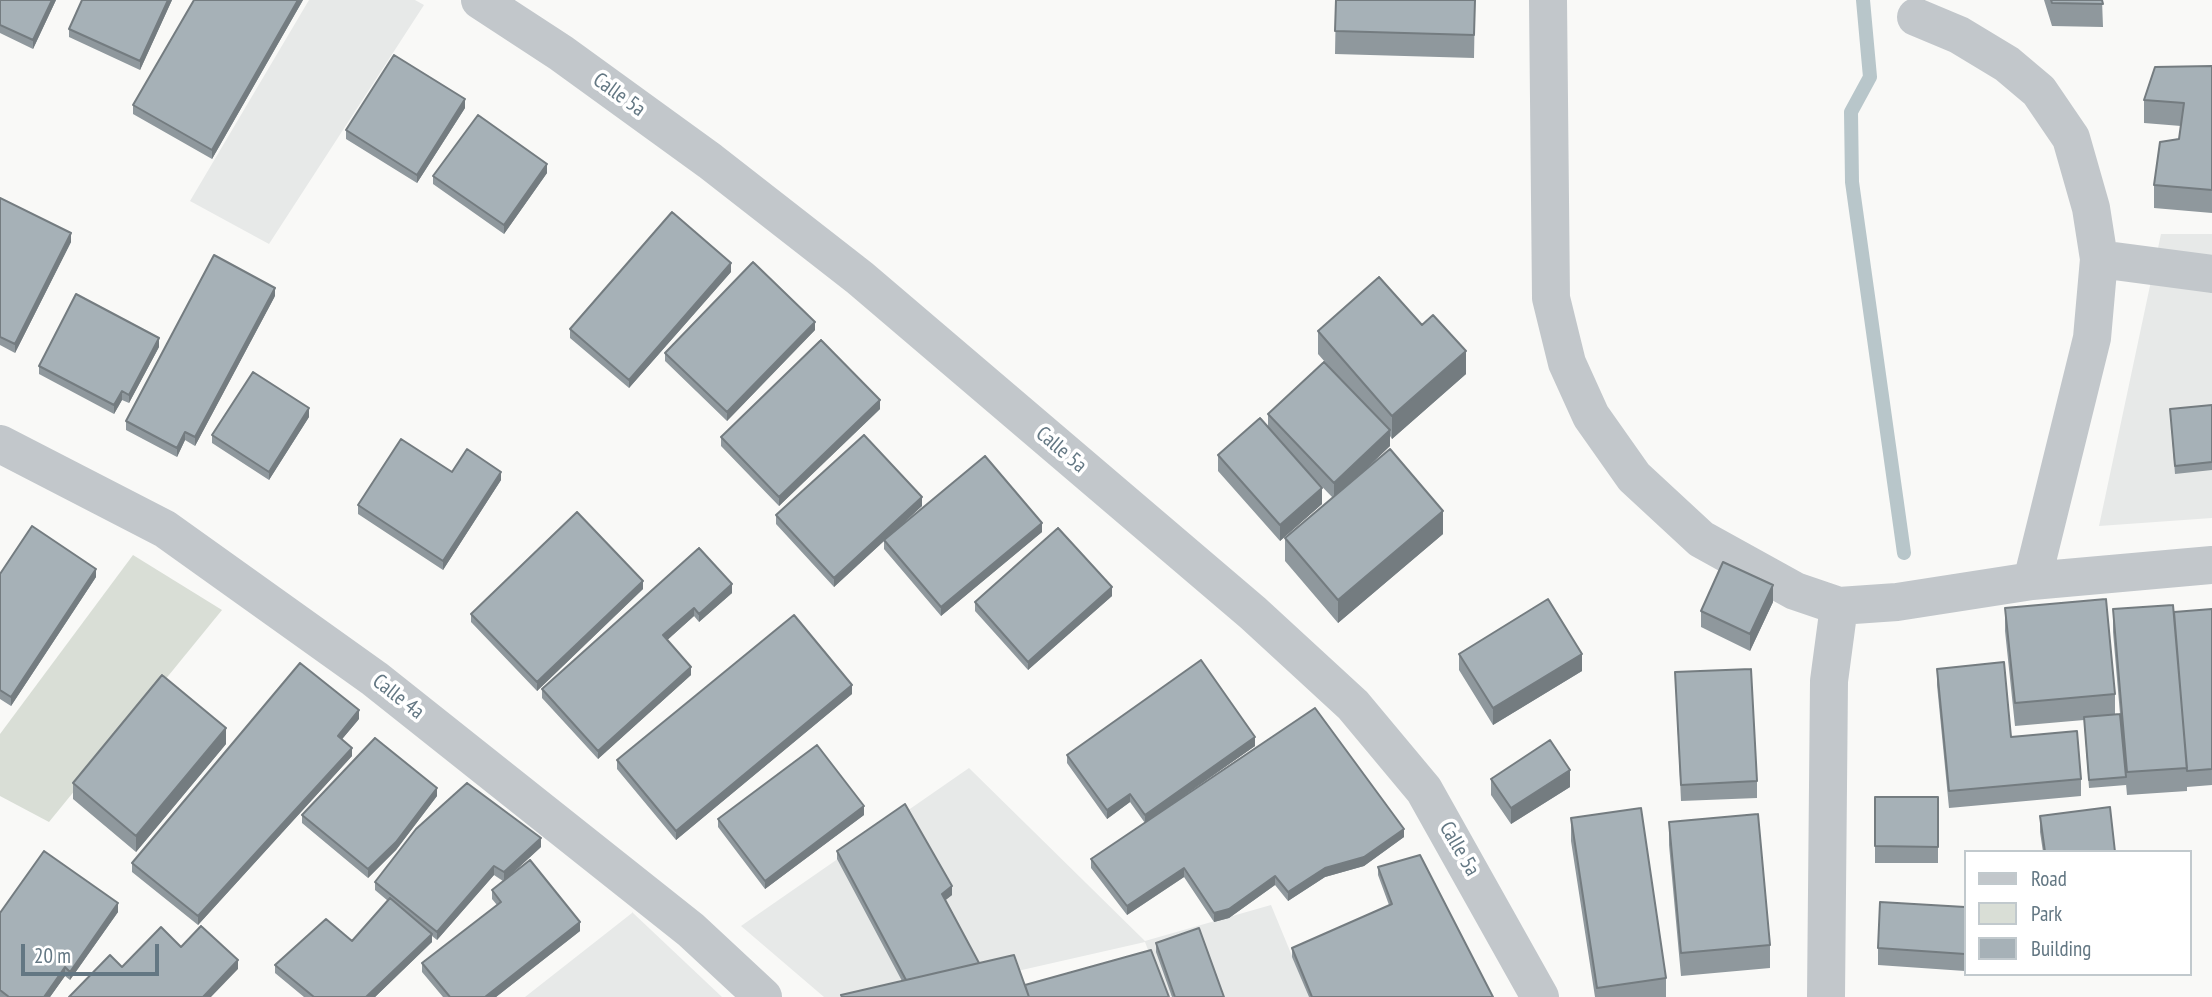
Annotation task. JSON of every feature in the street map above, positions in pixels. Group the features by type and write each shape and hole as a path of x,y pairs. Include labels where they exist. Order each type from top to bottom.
{"street":[{"name":"Calle 5a","path":"480,0 561,53 710,161 860,278 1253,613 1353,705 1424,790 1540,997"},
{"path":"1548,0 1551,299 1567,363 1591,416 1634,477 1701,539 1796,591 1839,606 1897,601 2032,581 2212,565"},
{"path":"1916,17 1959,35 2007,64 2039,91 2071,138 2091,208 2099,260 2092,338 2032,581"},
{"path":"2099,260 2212,274"},
{"name":"Calle 4a","path":"0,444 165,529 375,679 691,930 763,997"},
{"path":"1826,997 1829,681 1839,606"}],"shaded area":[{"path":"309,0 415,0 424,5 269,244 190,201"},
{"path":"2161,234 2212,234 2212,518 2099,526"},
{"path":"969,768 1145,941 1271,905 1309,997 1166,997 1145,942 903,997 824,997 741,926"},
{"path":"632,913 722,997 525,997"}],"green space":[{"path":"133,555 222,610 49,822 0,796 0,734"}],"building":[{"path":"0,0 52,0 33,40 0,25"},
{"path":"82,0 168,0 140,61 69,29"},
{"path":"194,0 298,0 212,150 133,105"},
{"path":"1336,0 1475,0 1474,35 1335,31"},
{"path":"2051,0 2102,0 2103,4 2052,3"},
{"path":"394,55 465,99 417,175 346,130"},
{"path":"2212,66 2212,190 2154,185 2160,142 2179,139 2184,103 2144,100 2155,67"},
{"path":"478,115 547,164 504,225 433,176"},
{"path":"0,198 71,233 15,344 0,337"},
{"path":"672,212 731,263 629,380 570,329"},
{"path":"214,255 275,288 195,437 185,432 177,448 126,421"},
{"path":"753,262 815,322 727,412 665,353"},
{"path":"1379,277 1422,325 1433,315 1466,351 1392,416 1318,331"},
{"path":"76,294 159,338 129,395 122,391 114,405 39,366"},
{"path":"821,340 880,400 779,497 721,437"},
{"path":"1324,362 1390,430 1334,483 1268,414"},
{"path":"253,372 309,408 269,472 212,435"},
{"path":"2212,405 2212,462 2175,466 2170,409"},
{"path":"1260,418 1322,488 1280,525 1218,455"},
{"path":"864,435 922,497 834,578 776,515"},
{"path":"401,439 452,472 467,449 501,472 443,561 358,505"},
{"path":"1390,449 1443,511 1338,600 1285,538"},
{"path":"985,456 1042,523 941,607 884,540"},
{"path":"577,512 643,581 537,682 471,614"},
{"path":"32,526 96,569 11,697 0,690 0,574"},
{"path":"1058,528 1112,587 1028,662 975,602"},
{"path":"699,548 732,584 699,614 694,608 663,635 691,667 598,751 542,689"},
{"path":"1723,562 1773,585 1750,634 1701,611"},
{"path":"1548,599 1582,654 1493,708 1459,654"},
{"path":"2106,599 2115,694 2015,703 2005,608"},
{"path":"2173,605 2187,768 2127,772 2113,609"},
{"path":"2212,609 2212,769 2187,771 2174,612"},
{"path":"794,615 852,685 676,831 617,760"},
{"path":"1201,660 1255,737 1145,815 1130,794 1107,810 1067,755"},
{"path":"2004,662 2011,737 2077,731 2081,779 1949,791 1937,669"},
{"path":"300,663 359,710 338,736 352,748 198,916 132,863"},
{"path":"1751,669 1757,781 1681,785 1675,672"},
{"path":"162,675 226,728 136,836 73,783"},
{"path":"1315,708 1404,829 1364,857 1325,868 1288,892 1275,876 1229,909 1214,913 1184,868 1127,906 1091,859"},
{"path":"2120,714 2126,777 2089,780 2084,717"},
{"path":"375,738 437,788 396,842 368,869 302,815"},
{"path":"1550,740 1570,770 1511,808 1491,779"},
{"path":"817,745 864,806 765,881 718,819"},
{"path":"467,783 541,838 504,872 494,866 437,932 375,882 416,829"},
{"path":"1875,797 1938,797 1938,847 1875,846"},
{"path":"905,804 952,886 942,894 979,963 906,980 837,851"},
{"path":"2110,807 2115,850 2045,850 2040,816"},
{"path":"1641,808 1666,978 1597,988 1571,818"},
{"path":"1758,814 1770,945 1681,953 1669,822"},
{"path":"44,851 118,903 70,972 65,967 44,997 9,997 0,990 0,913"},
{"path":"1420,855 1493,997 1312,997 1292,948 1392,904 1378,867"},
{"path":"530,860 580,922 485,997 450,997 422,963 501,902 492,890"},
{"path":"390,898 432,934 366,997 314,997 275,965 326,919 352,941"},
{"path":"1880,902 1964,907 1964,954 1878,948"},
{"path":"201,926 238,960 203,997 69,997 110,955 122,967 161,927 181,947"},
{"path":"1199,928 1224,997 1175,997 1156,943"},
{"path":"1151,950 1169,997 1029,997 1025,985"},
{"path":"1014,955 1029,997 841,995"}],"waterway":[{"path":"1863,0 1870,77 1851,112 1852,182 1904,553"}]}
